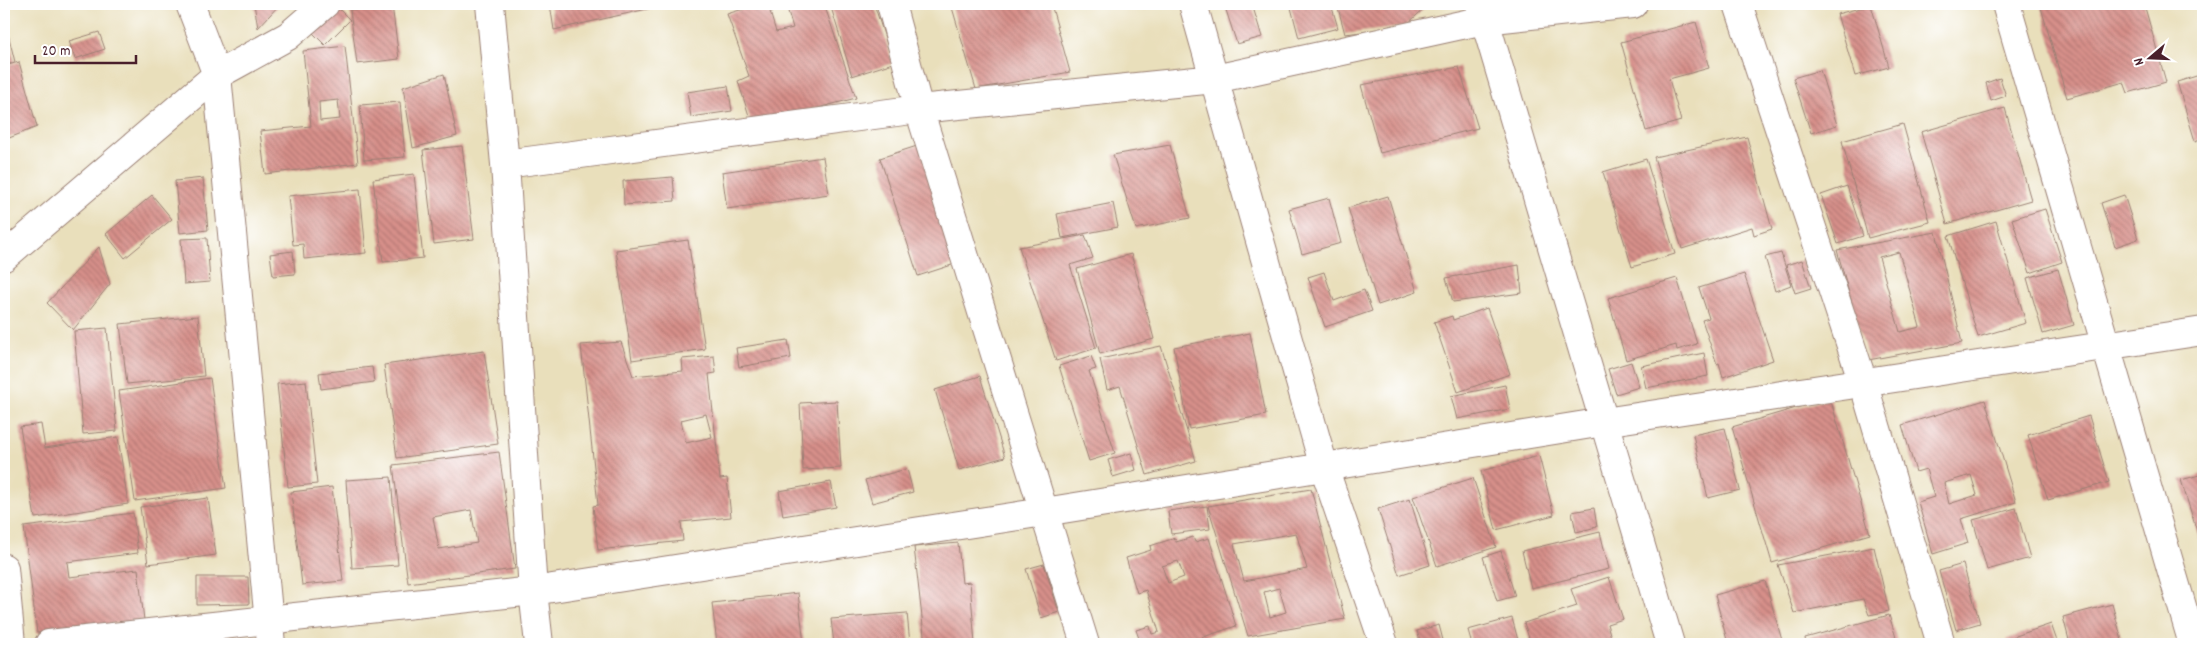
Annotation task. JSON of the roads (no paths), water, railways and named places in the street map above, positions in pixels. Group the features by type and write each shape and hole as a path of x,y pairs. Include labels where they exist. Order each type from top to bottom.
{"street":[{"path":"190,4 217,74 270,632"},
{"path":"4,257 217,74 288,36 325,4"},
{"path":"490,4 505,164 539,644"},
{"path":"891,4 918,109 1086,644"},
{"path":"1193,4 1324,467 1384,644"},
{"path":"505,164 918,109 1215,79 1482,12 1633,4"},
{"path":"1738,4 1863,382 1941,644"},
{"path":"2006,4 2193,644"},
{"path":"1482,12 1670,644"},
{"path":"49,644 270,632 1044,512 1604,422 2203,331"},
{"path":"4,568 11,644"}]}
